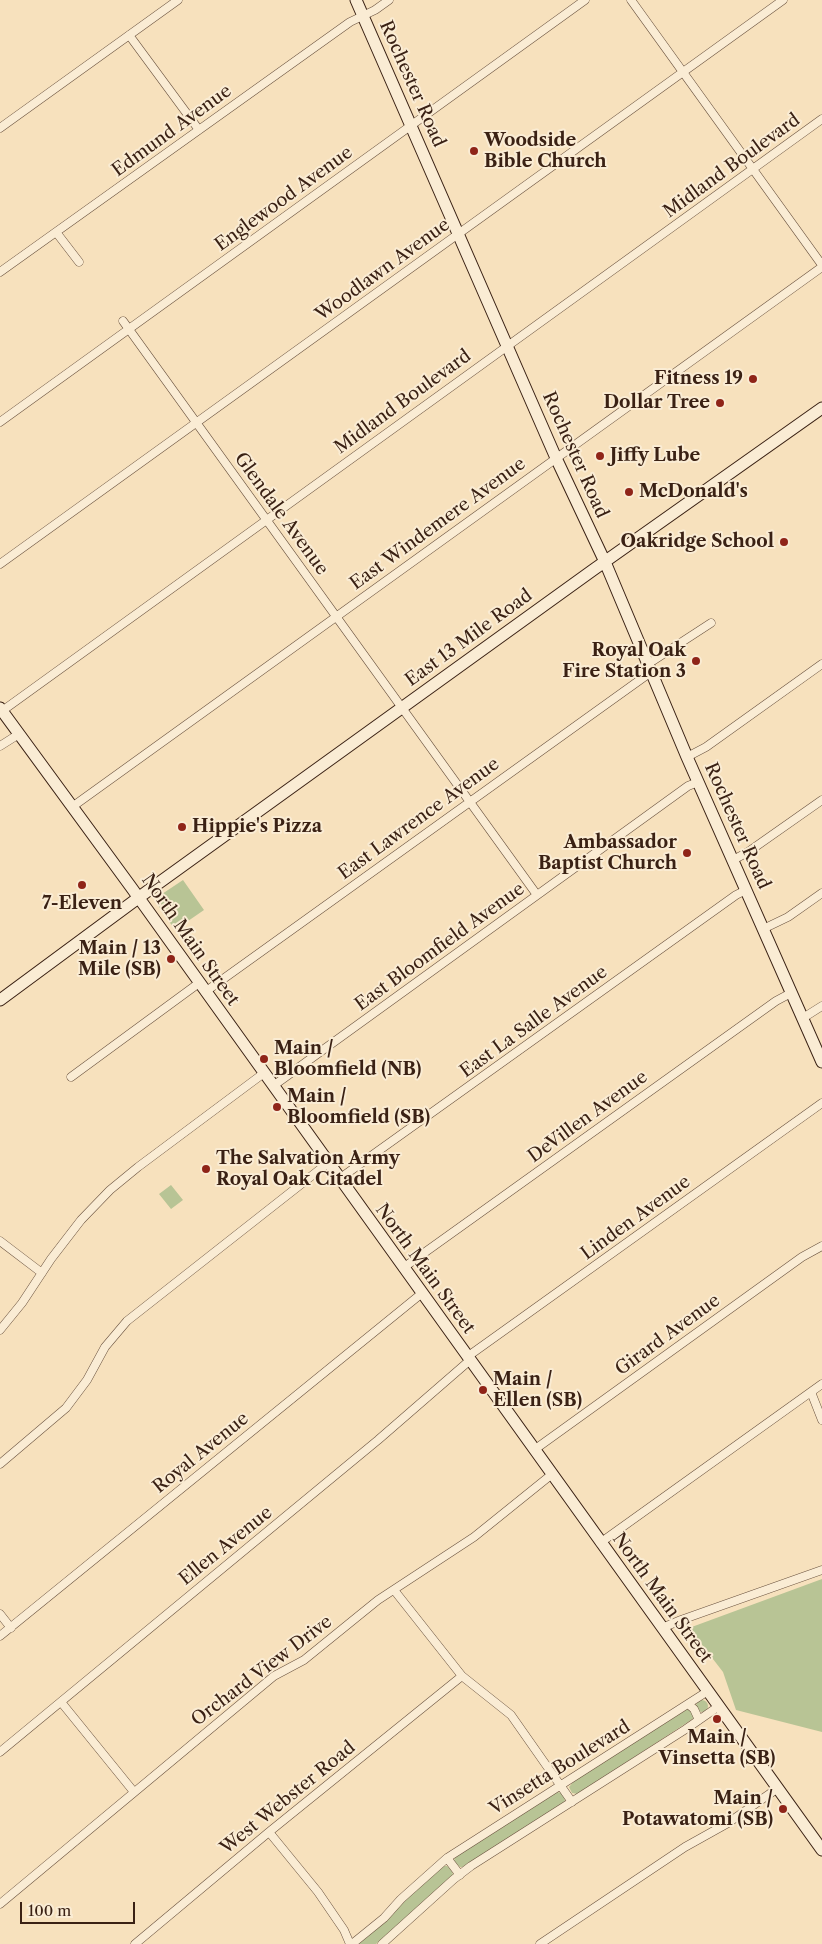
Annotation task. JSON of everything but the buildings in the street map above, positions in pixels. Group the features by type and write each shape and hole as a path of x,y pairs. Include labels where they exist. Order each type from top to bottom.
{"main road":[{"name":"Rochester Road","path":"356,0 556,458 605,562 687,757 822,1062"},
{"name":"East 13 Mile Road","path":"0,1000 402,708 822,408"},
{"name":"North Main Street","path":"1,709 139,898 339,1180 822,1850"}],"street":[{"path":"0,128 178,0"},
{"name":"Edmund Avenue","path":"0,272 350,22 389,0"},
{"name":"Englewood Avenue","path":"0,422 585,0"},
{"path":"631,0 822,266"},
{"name":"Woodlawn Avenue","path":"0,564 783,0"},
{"path":"129,35 199,130"},
{"name":"Midland Boulevard","path":"1,709 822,119"},
{"path":"56,232 79,262"},
{"name":"East Windemere Avenue","path":"72,807 822,266"},
{"name":"Glendale Avenue","path":"123,321 537,895"},
{"name":"East Lawrence Avenue","path":"71,1077 469,802 711,623"},
{"path":"687,757 701,750 822,664"},
{"path":"0,747 19,734"},
{"name":"East Bloomfield Avenue","path":"273,1086 688,786 698,782"},
{"path":"733,860 743,856 822,800"},
{"name":"East La Salle Avenue","path":"339,1180 728,900 746,890"},
{"path":"764,929 788,917 822,893"},
{"name":"DeVillen Avenue","path":"403,1268 776,1001 791,993"},
{"path":"803,1018 822,1006"},
{"path":"0,1330 22,1303 81,1220 110,1190 138,1167 264,1074"},
{"name":"Linden Avenue","path":"468,1359 822,1103"},
{"path":"0,1464 66,1408 87,1380 105,1347 127,1321 328,1163"},
{"path":"0,1241 42,1273"},
{"name":"Girard Avenue","path":"534,1450 802,1257 822,1246"},
{"name":"Royal Avenue","path":"0,1636 421,1294"},
{"name":"Ellen Avenue","path":"0,1752 378,1440 468,1359"},
{"path":"600,1543 822,1384"},
{"path":"811,1392 822,1420"},
{"name":"Orchard View Drive","path":"0,1904 274,1676 304,1660 373,1604 474,1537 552,1474"},
{"path":"662,1628 822,1570"},
{"path":"394,1590 462,1676 511,1715 562,1785 572,1802"},
{"path":"0,1614 11,1628"},
{"name":"West Webster Road","path":"135,1944 269,1832 462,1676"},
{"name":"Vinsetta Boulevard","path":"351,1944 384,1918 401,1899 447,1858 708,1691"},
{"path":"61,1702 134,1792"},
{"path":"688,1704 694,1709 699,1720"},
{"name":"Vinsetta Boulevard","path":"382,1944 460,1875 719,1706"},
{"path":"540,1944 685,1847 728,1823 778,1788"},
{"path":"269,1832 323,1900 344,1930 351,1944"},
{"path":"447,1858 460,1875"}],"green space":[{"path":"183,880 204,910 175,930 157,901 162,894"},
{"path":"171,1185 183,1200 171,1209 159,1194"},
{"path":"822,1579 822,1732 736,1710 723,1672 689,1628"},
{"path":"700,1700 704,1700 708,1706 704,1712 700,1712 696,1708 696,1704"},
{"path":"687,1709 691,1709 695,1717 578,1794 572,1793 569,1787 574,1781"},
{"path":"557,1792 562,1793 564,1796 565,1801 562,1804 463,1867 460,1867 454,1861 455,1857"},
{"path":"442,1866 447,1866 452,1870 453,1875 451,1878 376,1944 358,1944"}],"place":[{"name":"Woodside Bible Church","path":"474,151"},
{"name":"Fitness 19","path":"753,379"},
{"name":"Dollar Tree","path":"720,403"},
{"name":"Jiffy Lube","path":"600,456"},
{"name":"McDonald's","path":"629,492"},
{"name":"Oakridge School","path":"784,542"},
{"name":"Royal Oak Fire Station 3","path":"696,661"},
{"name":"Hippie's Pizza","path":"182,827"},
{"name":"Ambassador Baptist Church","path":"687,853"},
{"name":"7-Eleven","path":"82,885"},
{"name":"Main / 13 Mile (SB)","path":"171,959"},
{"name":"Main / Bloomfield (NB)","path":"264,1059"},
{"name":"Main / Bloomfield (SB)","path":"277,1107"},
{"name":"The Salvation Army Royal Oak Citadel","path":"206,1169"},
{"name":"Main / Ellen (SB)","path":"483,1390"},
{"name":"Main / Vinsetta (SB)","path":"717,1719"},
{"name":"Main / Potawatomi (SB)","path":"783,1809"}]}
